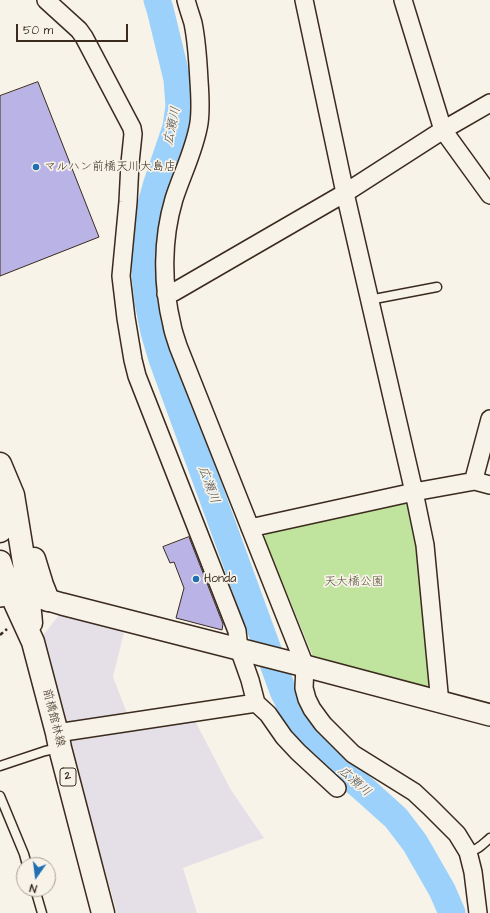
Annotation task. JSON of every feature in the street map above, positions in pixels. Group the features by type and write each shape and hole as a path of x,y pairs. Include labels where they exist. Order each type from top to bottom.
{"main road":[{"name":"前橋館林線","path":"0,464 27,581 22,596"},
{"path":"0,531 3,500 7,493"},
{"name":"前橋館林線","path":"0,562 22,596 31,620 32,640 103,913"}],"street":[{"path":"46,0 79,30 84,37 132,128 133,134 128,202 121,276 133,360 137,376 245,651 256,703 268,714 284,738 337,788"},
{"path":"186,0 193,22 196,41 199,68 200,111 196,138 174,200 170,216 165,253 166,294 172,326 178,346 250,528 312,709 323,724 353,754 414,792 457,834 468,852 478,913"},
{"path":"304,0 345,193 425,545 439,693 436,701"},
{"path":"403,0 443,130 490,195"},
{"path":"166,294 174,292 345,193 443,130 490,103"},
{"path":"482,483 475,474 490,419"},
{"path":"250,528 414,492 482,483"},
{"path":"22,596 62,604 490,715"},
{"path":"59,740 256,703"}],"lane":[{"path":"369,300 437,286"},
{"path":"0,766 45,751 59,740"},
{"path":"0,796 25,857"},
{"path":"468,852 478,848 490,838"},
{"path":"37,897 42,913"}],"shaded area":[{"path":"59,615 124,632 113,677 128,716 71,725 64,719 41,638"},
{"path":"193,717 231,790 264,838 183,868 197,913 117,913 69,744 73,735"}],"green space":[{"name":"天大橋公園","path":"402,501 410,506 419,548 431,684 422,688 314,659 264,537 268,529"}],"building":[{"name":"マルハン前橋天川大島店","path":"38,82 99,237 0,276 0,96"},
{"name":"Honda","path":"189,537 223,624 222,630 176,618 184,588 174,562 170,563 163,547"}],"waterway":[{"name":"広瀬川","path":"157,0 177,79 179,106 176,127 150,208 145,242 145,275 148,302 154,332 162,359 283,691 294,713 304,729 330,760 396,818 415,843 442,890 452,913"}],"place":[{"name":"マルハン前橋天川大島店","path":"36,167"},
{"name":"Honda","path":"196,579"}]}
